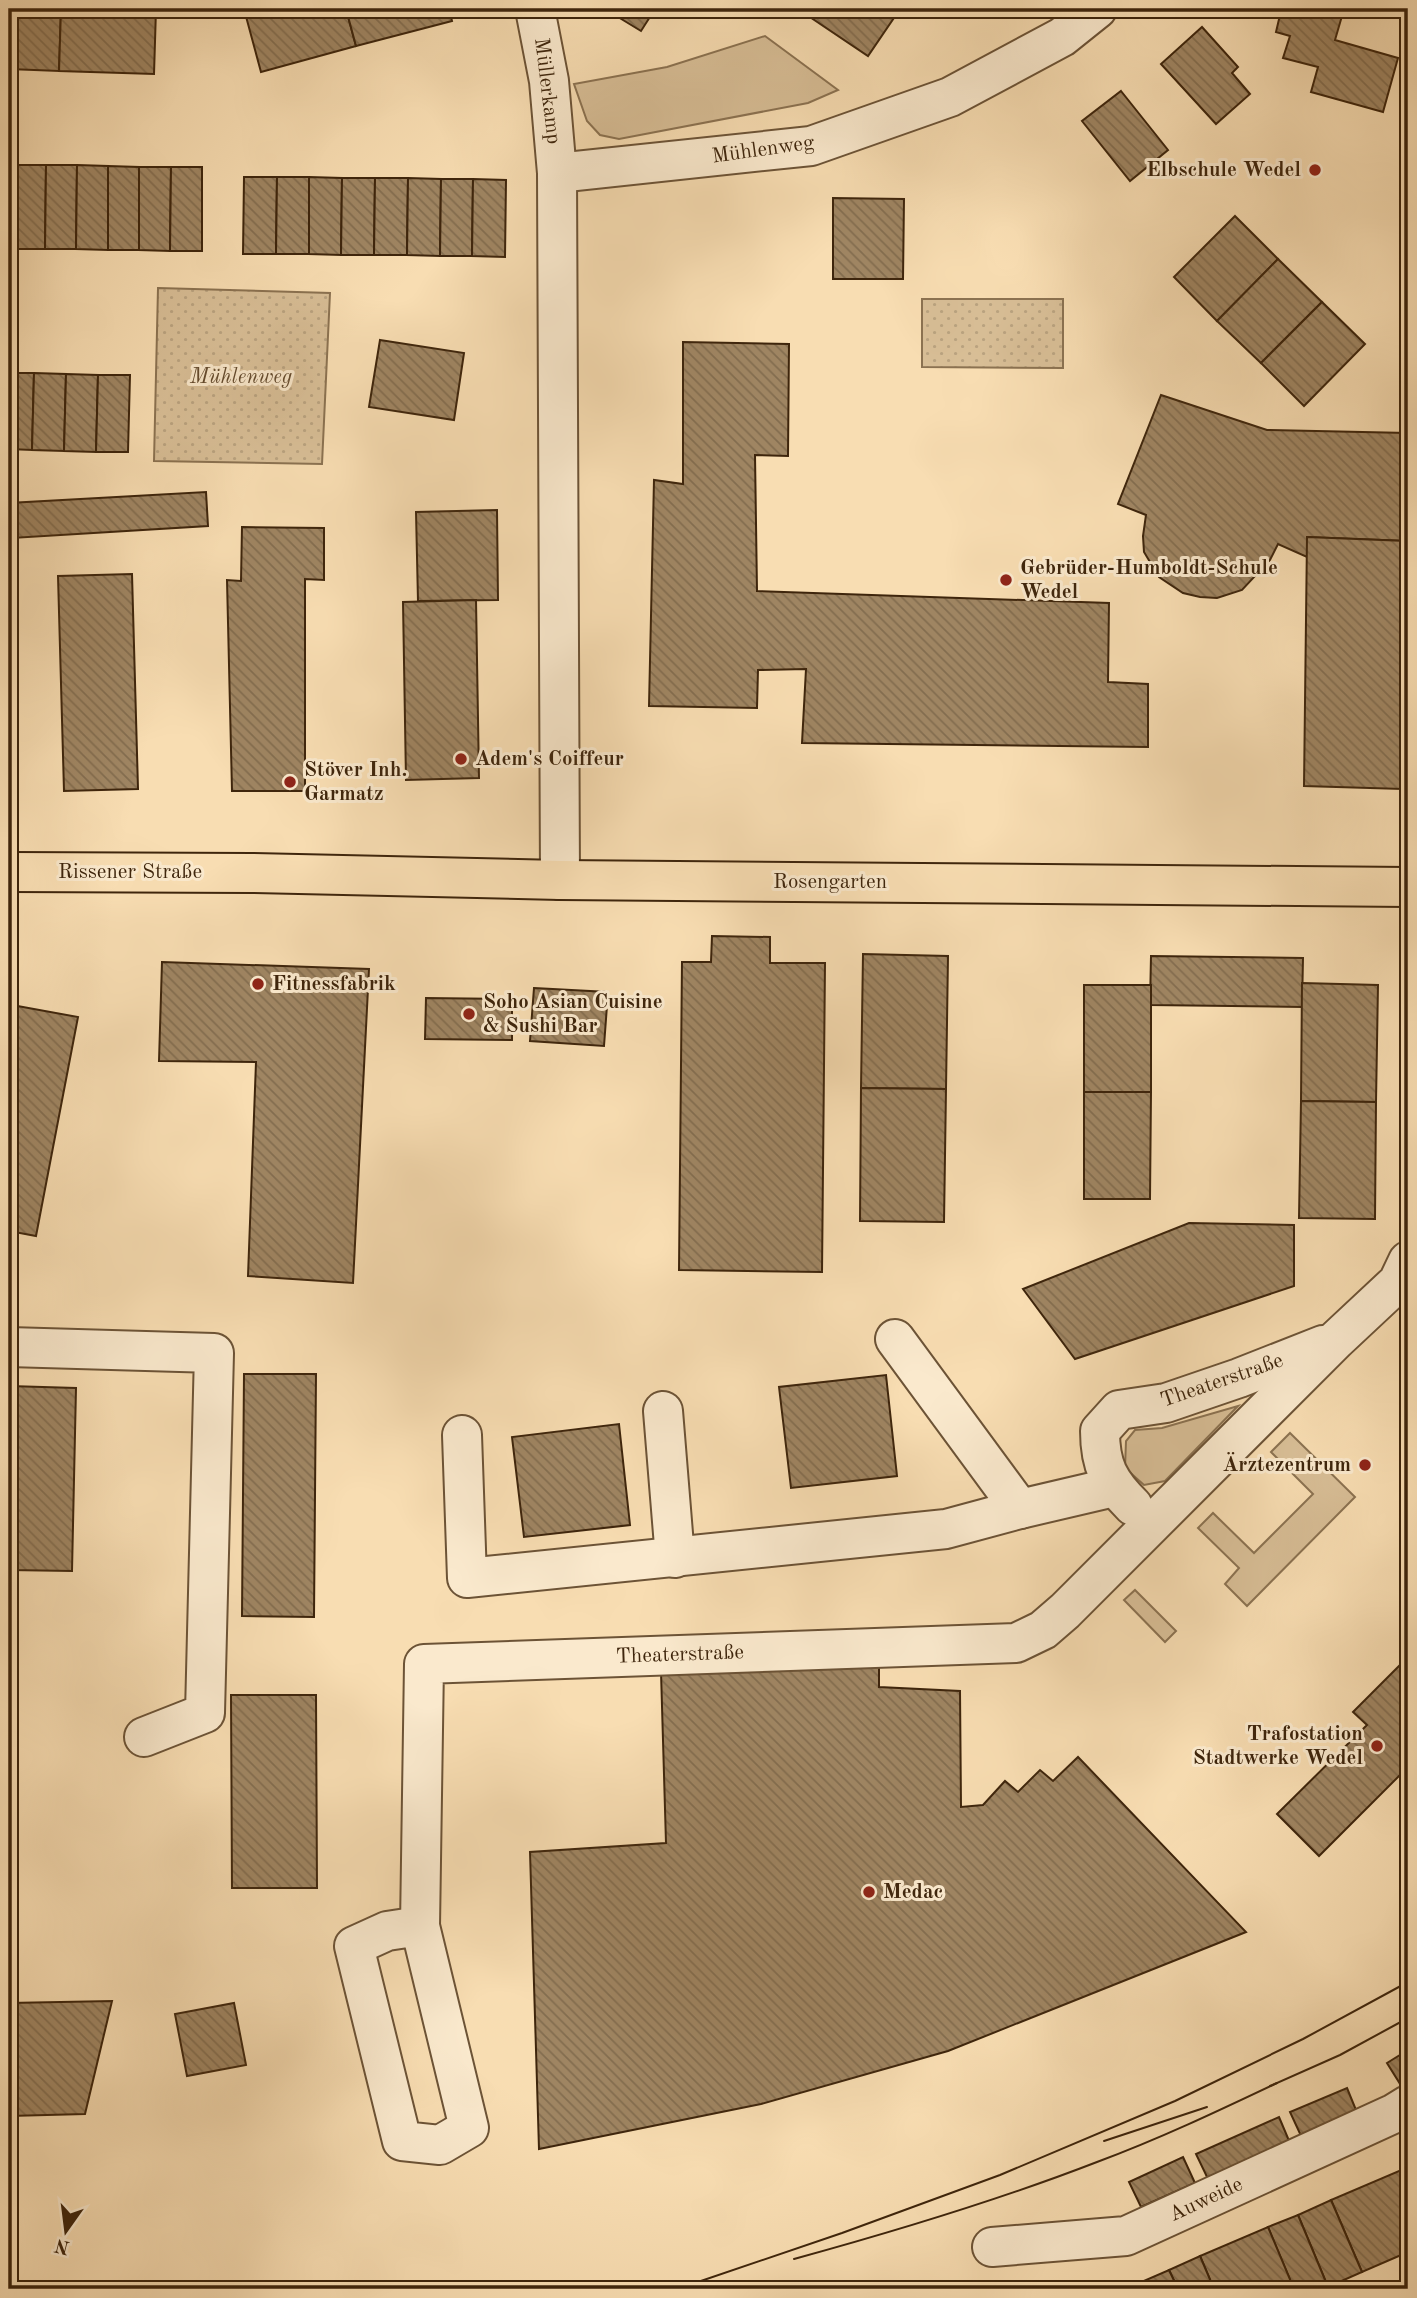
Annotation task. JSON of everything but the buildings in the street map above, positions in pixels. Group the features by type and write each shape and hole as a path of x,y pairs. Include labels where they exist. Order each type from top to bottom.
{"main road":[{"name":"Rissener Straße","path":"9,872 251,873"},
{"name":"Rosengarten","path":"251,873 560,880 1408,887"}],"street":[{"name":"Müllerkamp","path":"536,9 549,81 557,173"},
{"name":"Mühlenweg","path":"557,173 811,146 950,97 1062,37 1097,9"},
{"path":"557,173 560,880"},
{"name":"Theaterstraße","path":"420,1926 387,1931 354,1946 402,2141 440,2145 469,2128 420,1926 424,1664 1016,1643 1043,1630 1152,1524 1335,1340 1398,1282 1408,1261"},
{"path":"895,1339 1020,1509"},
{"name":"Theaterstraße","path":"1152,1524 1114,1487 1100,1453 1100,1431 1119,1410 1166,1403 1335,1340"},
{"path":"9,1347 214,1353 205,1713 144,1737"},
{"path":"663,1410 675,1558"},
{"path":"462,1435 467,1578 947,1530 1020,1509 1114,1487"},
{"name":"Auweide","path":"992,2247 1126,2236 1408,2105"}],"green space":[{"path":"765,36 838,90 808,103 619,139 600,135 587,121 574,84 667,67"},
{"name":"Mühlenweg","path":"158,288 330,293 322,464 154,461"},
{"path":"922,299 1063,299 1063,368 922,367"},
{"path":"1238,1406 1165,1481 1144,1485 1125,1468 1126,1441 1135,1430 1162,1428"},
{"path":"1290,1433 1355,1497 1247,1606 1225,1584 1239,1568 1198,1528 1213,1513 1254,1553 1313,1494 1271,1452"},
{"path":"1135,1590 1176,1631 1165,1642 1124,1600"}],"tram line":[{"path":"665,2289 692,2284 842,2233 1000,2175 1175,2101 1303,2039 1408,1982"},
{"path":"1270,2086 1340,2055 1408,2018"},
{"path":"794,2259 947,2214 1060,2176 1166,2134 1277,2083"},
{"path":"1104,2141 1207,2107"}],"place":[{"name":"Elbschule Wedel","path":"1315,170"},
{"name":"Gebrüder-Humboldt-Schule Wedel","path":"1006,580"},
{"name":"Adem's Coiffeur","path":"461,759"},
{"name":"Stöver Inh. Garmatz","path":"290,782"},
{"name":"Fitnessfabrik","path":"258,984"},
{"name":"Soho Asian Cuisine & Sushi Bar","path":"469,1014"},
{"name":"Ärztezentrum","path":"1365,1465"},
{"name":"Trafostation Stadtwerke Wedel","path":"1377,1746"},
{"name":"Medac","path":"869,1892"}]}
